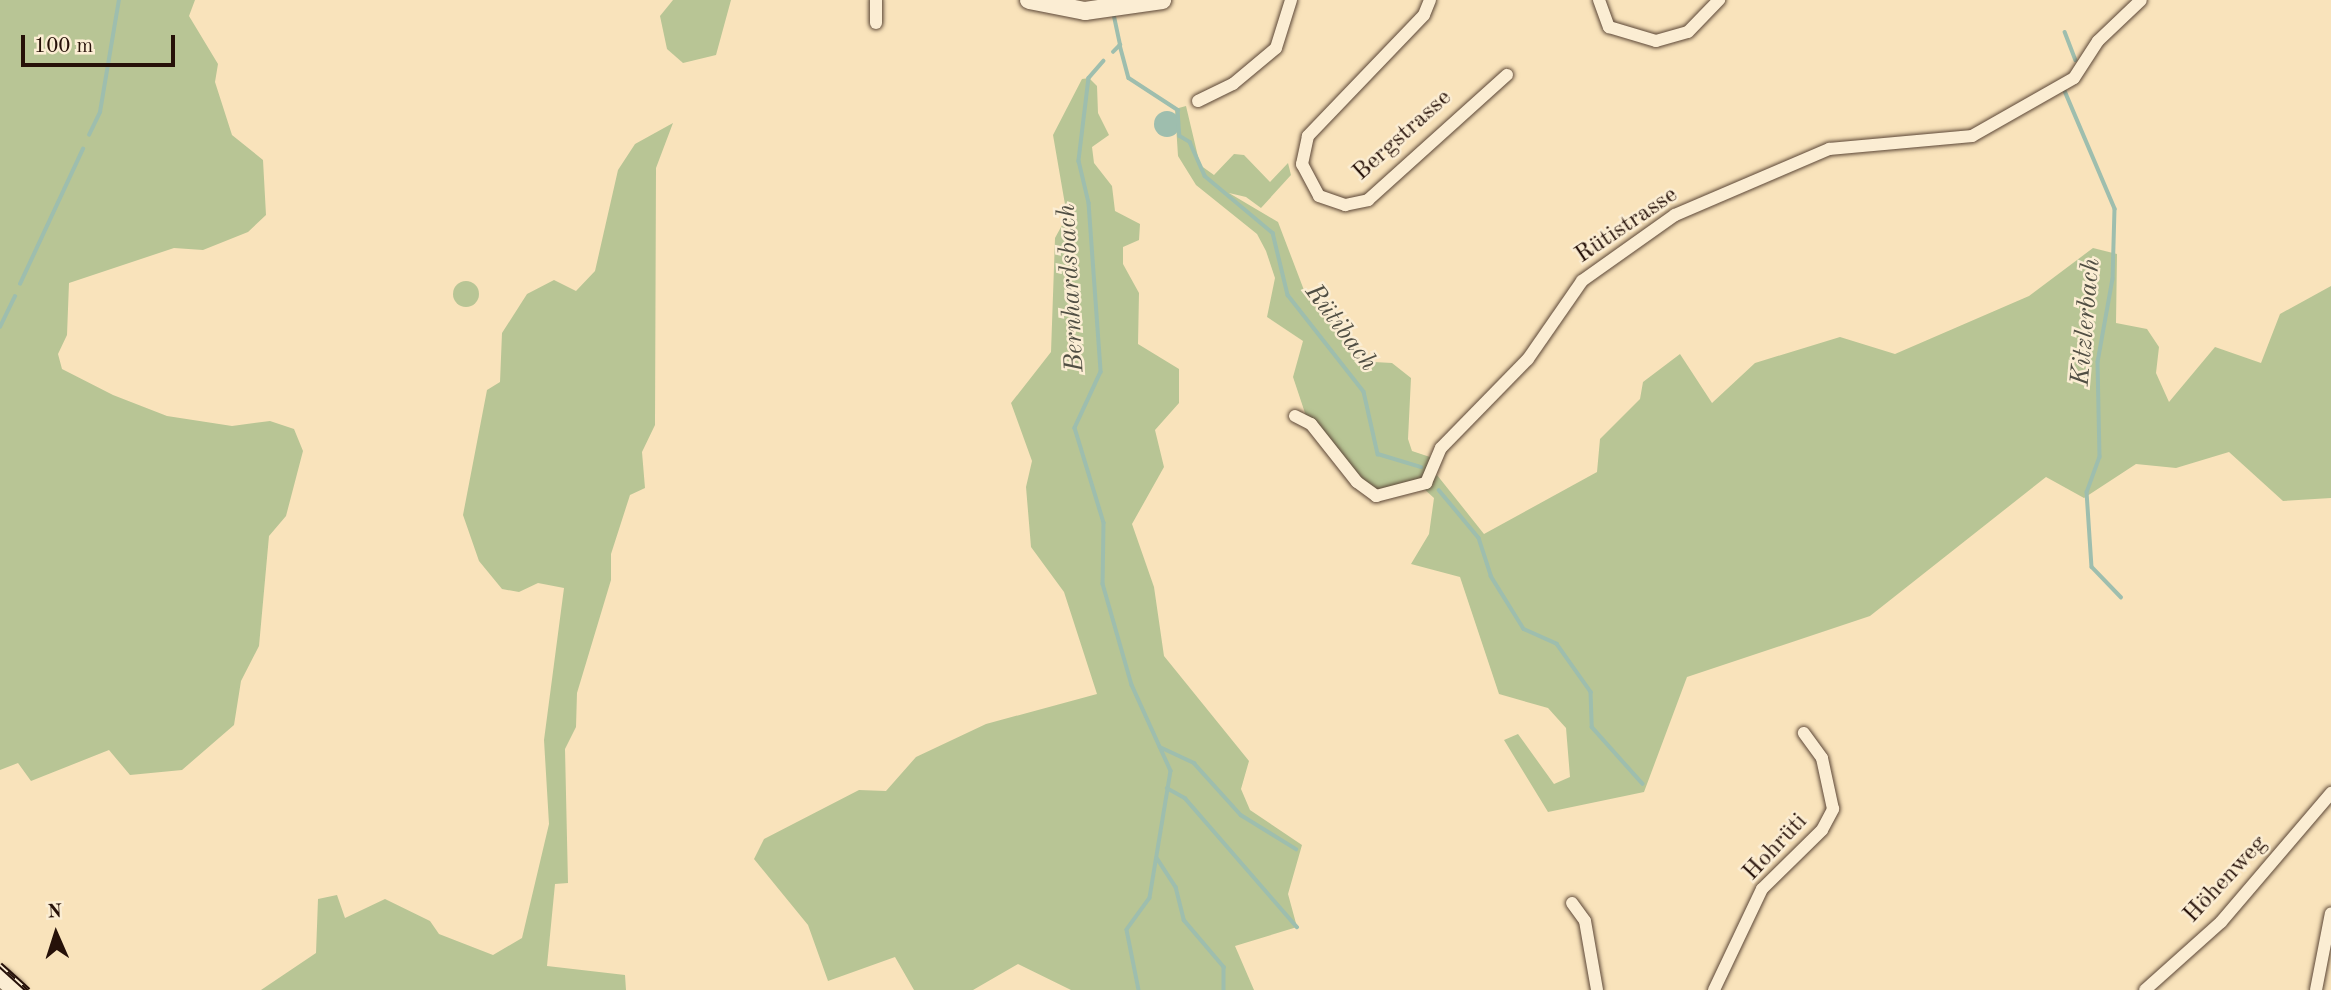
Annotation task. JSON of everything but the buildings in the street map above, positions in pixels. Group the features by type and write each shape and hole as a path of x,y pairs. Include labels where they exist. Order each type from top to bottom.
{"street":[{"path":"876,0 876,23"},
{"path":"1029,0 1112,10 1162,0"},
{"path":"1198,100 1233,83 1276,48 1290,0"},
{"name":"Bergstrasse","path":"1430,0 1424,15 1308,136 1302,164 1320,196 1345,205 1368,200 1507,75"},
{"path":"1600,0 1609,27 1656,41 1688,32 1719,0"},
{"name":"Rütistrasse","path":"1295,416 1311,424 1356,482 1376,496 1426,483 1441,448 1528,359 1582,281 1675,215 1829,149 1972,136 2074,78 2098,41 2141,0"},
{"name":"Hohrüti","path":"1714,990 1762,889 1822,830 1833,809 1822,758 1804,733"},
{"name":"Höhenweg","path":"2145,990 2221,922 2331,793"},
{"path":"1572,903 1585,921 1597,990"},
{"path":"2316,990 2331,913"},
{"path":"0,976 16,990"}],"green space":[{"path":"0,0 195,0 189,16 218,64 215,82 232,135 263,160 266,215 248,232 203,250 174,248 69,283 67,335 58,354 62,369 113,395 167,416 232,426 270,421 294,429 303,451 286,516 269,536 259,646 241,681 234,725 182,770 130,775 109,750 31,781 18,763 0,770"},
{"path":"673,0 731,0 716,55 683,63 667,49 660,16"},
{"path":"1089,78 1097,86 1098,113 1109,135 1092,147 1094,163 1112,186 1115,211 1140,224 1139,240 1123,247 1123,264 1139,293 1138,344 1179,369 1179,403 1155,430 1164,467 1132,524 1154,587 1164,656 1249,761 1241,789 1250,810 1302,845 1288,894 1297,927 1235,946 1254,990 1071,990 1018,964 973,990 914,990 895,957 828,981 808,925 754,859 764,839 859,790 886,791 916,757 986,724 1097,694 1064,592 1031,547 1026,487 1032,461 1011,403 1051,352 1055,238 1067,216 1053,135 1082,79"},
{"path":"1186,106 1200,165 1214,175 1234,154 1244,155 1270,182 1288,163 1291,175 1261,208 1246,197 1229,193 1278,222 1307,298 1374,362 1392,363 1411,378 1408,439 1412,451 1433,458 1428,476 1390,491 1368,489 1306,416 1293,377 1303,341 1267,317 1275,278 1266,251 1257,234 1196,185 1178,156 1175,109"},
{"path":"673,123 656,168 655,425 642,452 645,488 630,495 611,554 611,580 577,693 576,727 565,749 568,883 555,884 547,966 625,975 626,990 261,990 316,953 318,899 337,895 345,918 385,899 430,921 439,934 493,955 522,938 549,824 544,740 564,588 538,583 519,592 502,589 479,561 463,515 487,390 500,382 502,333 527,294 554,280 576,291 595,271 618,170 635,144"},
{"path":"2093,248 2117,254 2116,323 2147,329 2159,347 2156,373 2169,402 2215,347 2261,363 2280,314 2331,286 2331,498 2283,501 2229,452 2176,468 2136,464 2084,498 2046,477 1870,616 1687,677 1644,792 1548,812 1504,740 1518,734 1554,784 1570,777 1566,728 1548,708 1499,694 1460,577 1411,564 1429,534 1434,498 1423,488 1437,475 1484,534 1597,472 1600,439 1640,399 1643,382 1680,354 1712,403 1755,363 1840,337 1895,354 2029,296"},
{"path":"466,281 475,285 479,294 475,303 466,307 457,303 453,294 457,285"}],"shaded area":[{"path":"1167,111 1176,115 1180,124 1176,133 1167,137 1158,133 1154,124 1158,115"}],"waterway":[{"path":"89,135 100,112 119,0"},
{"name":"Bernhardsbach","path":"1113,13 1120,45 1113,52"},
{"name":"Kitzlerbach","path":"2065,32 2076,60"},
{"name":"Rütibach","path":"1120,45 1129,78 1178,110 1180,136 1190,142 1205,176 1273,233 1288,295 1364,392 1378,454 1421,467"},
{"name":"Bernhardsbach","path":"1104,61 1089,78 1079,161 1089,203 1101,372 1075,428 1104,523 1103,584 1132,685 1171,771 1150,898 1127,930 1139,990"},
{"name":"Kitzlerbach","path":"2065,91 2115,209 2113,279 2098,362 2100,457 2087,492 2092,567 2121,597"},
{"path":"20,284 83,149"},
{"path":"0,327 15,296"},
{"name":"Rütibach","path":"1439,490 1479,538 1491,576 1524,629 1557,644 1591,692 1592,727 1643,784"},
{"path":"1160,747 1194,763 1241,815 1296,849"},
{"path":"1167,788 1185,798 1297,927"},
{"path":"1157,858 1176,887 1184,920 1224,967 1224,990"}],"railway":[{"path":"0,965 28,990"}]}
